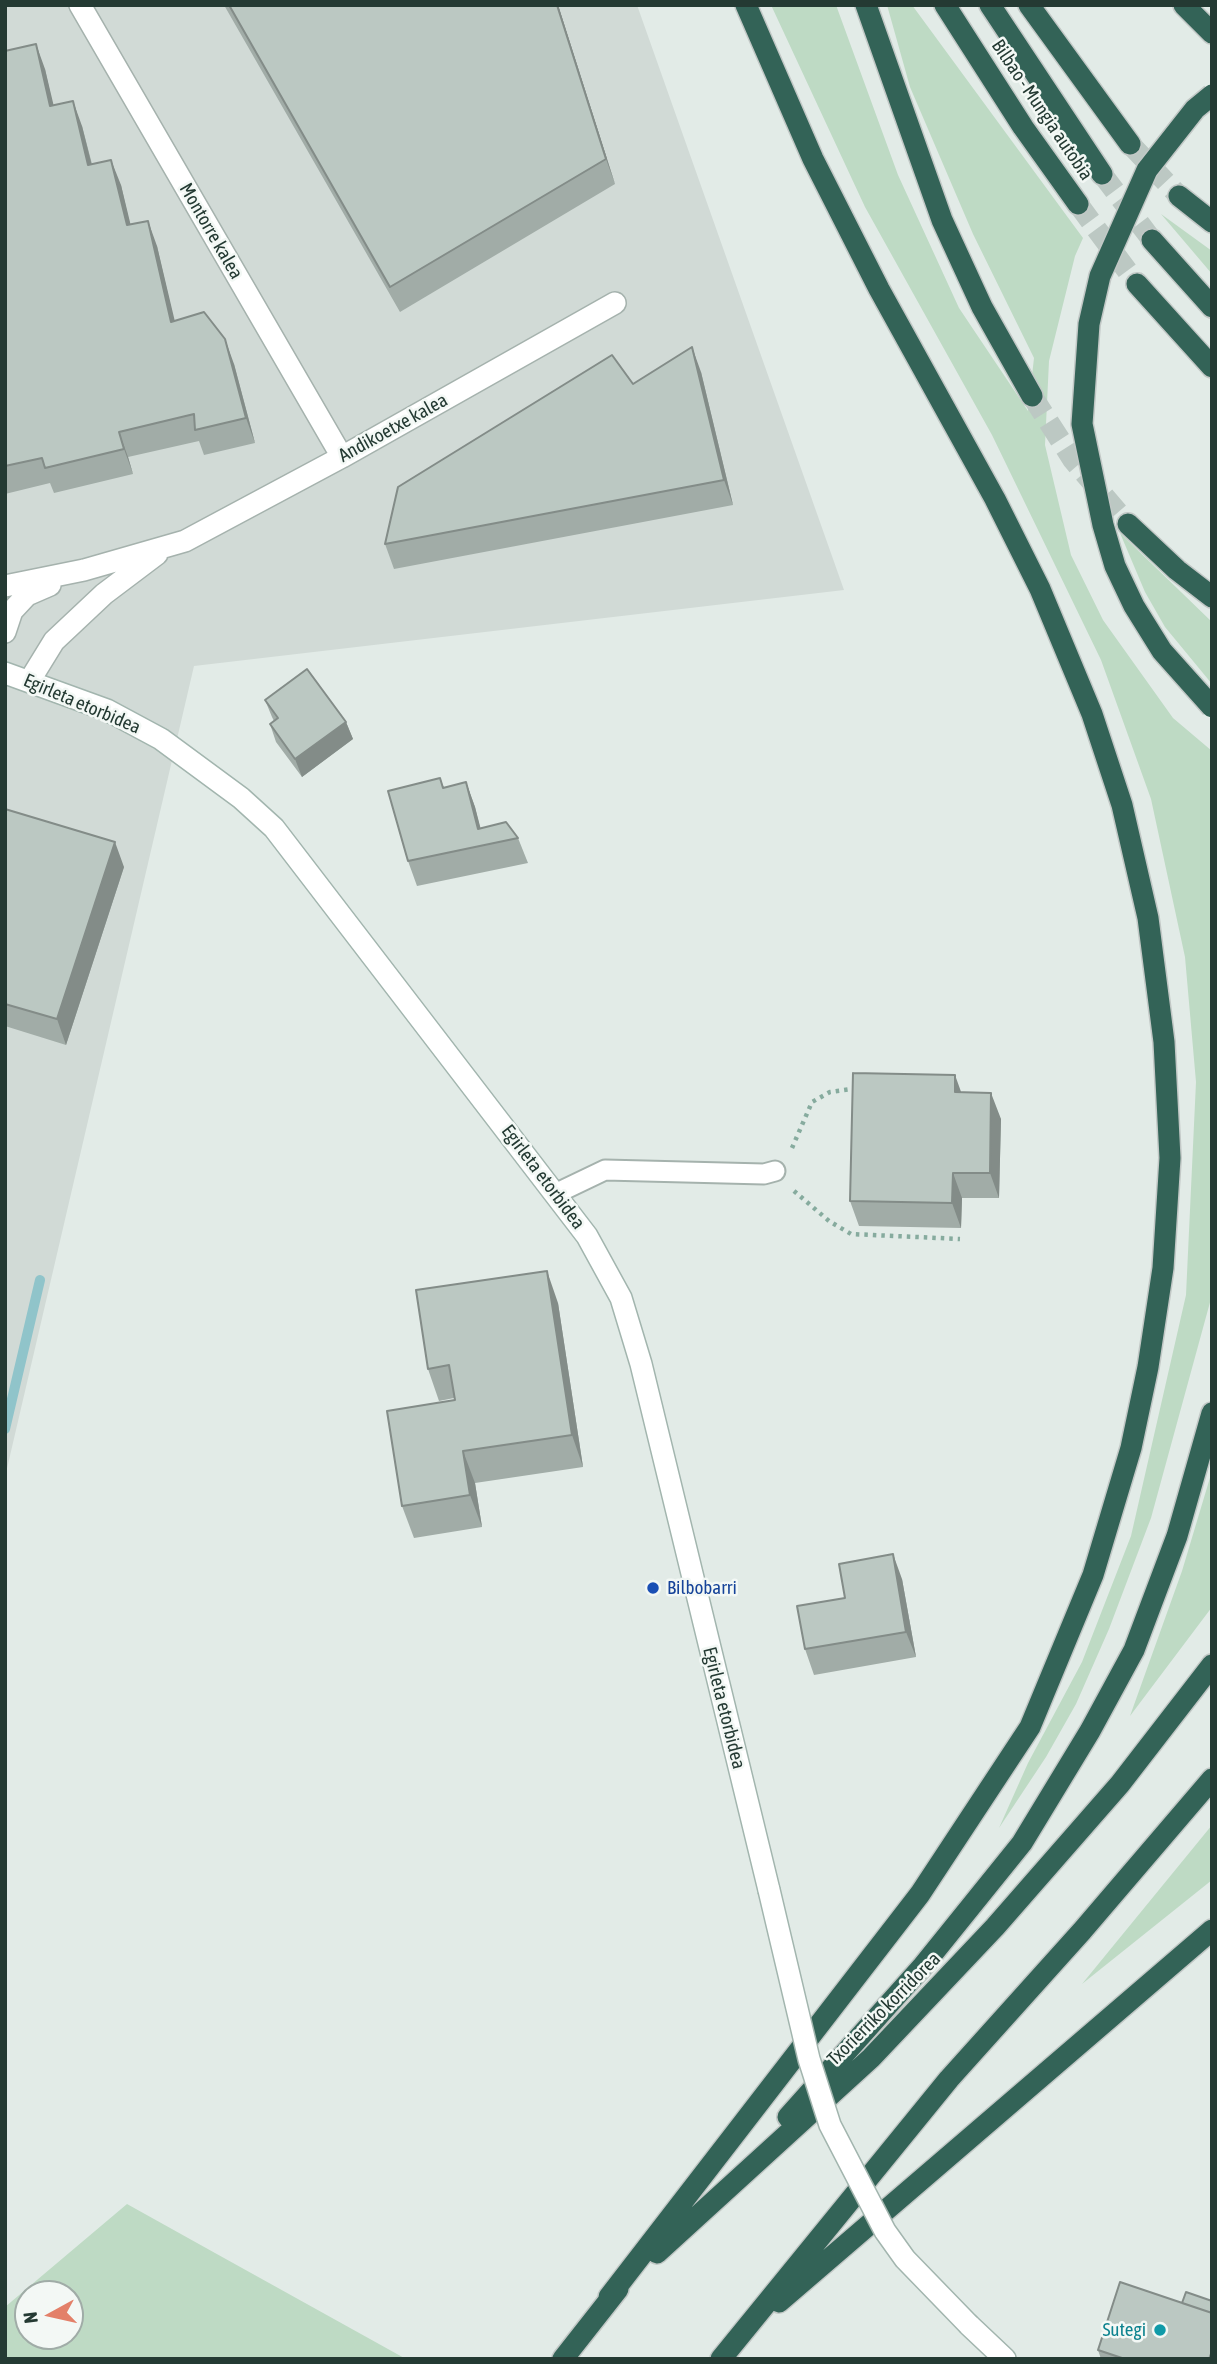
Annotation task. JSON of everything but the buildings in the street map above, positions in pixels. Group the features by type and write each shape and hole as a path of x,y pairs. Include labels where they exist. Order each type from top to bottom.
{"highway":[{"path":"609,2297 920,1894 1030,1727 1093,1575 1132,1448 1163,1268 1170,1158 1164,1042 1148,918 1122,804 1092,714 1040,589 995,499 878,289 819,171 746,5"},
{"path":"866,5 942,220 982,307 1032,396"},
{"name":"Bilbao - Mungia autobia","path":"945,5 1023,127 1078,204"},
{"name":"Bilbao - Mungia autobia","path":"990,5 1102,174"},
{"path":"1030,5 1130,144"},
{"path":"1184,5 1212,33"},
{"path":"1212,95 1195,108 1147,170 1100,276 1089,324 1082,424 1103,525 1115,566 1134,606 1162,651 1212,707"},
{"path":"1179,196 1212,222"},
{"path":"1152,240 1212,307"},
{"path":"1137,284 1212,368"},
{"path":"1128,524 1177,570 1212,597"},
{"path":"737,2177 922,1967 1022,1843 1090,1731 1134,1650 1177,1536 1212,1413"},
{"name":"Txorierriko korridorea","path":"564,2359 609,2297 737,2177 872,2058 995,1927 1120,1784 1212,1665"},
{"path":"721,2359 949,2079 1082,1931 1212,1779"},
{"path":"739,2334 1212,1930"},
{"path":"1171,1965 1212,1943"}],"street":[{"name":"Montorre kalea","path":"79,5 342,457"},
{"name":"Andikoetxe kalea","path":"167,547 185,541 342,457 615,303"},
{"path":"5,586 84,570 167,547"},
{"path":"30,680 54,641 104,594 167,547"},
{"path":"5,632 12,611 27,595 84,570"},
{"name":"Egirleta etorbidea","path":"5,673 107,710 161,739 241,798 274,828 421,1024 557,1194 587,1236 621,1298 641,1364 809,2059 830,2125 885,2231 905,2259 1005,2359"}],"lane":[{"path":"557,1194 605,1170 764,1174 775,1171"}],"path":[{"path":"863,1088 830,1092 812,1102 784,1168 775,1171 805,1202 850,1234 960,1239"}],"shaded area":[{"path":"5,5 637,5 844,590 194,666 5,1477"}],"green space":[{"path":"771,5 836,5 898,175 959,308 1028,411 1034,358 973,234 910,87 887,5 912,5 1083,238 1075,256 1049,361 1045,445 1071,555 1103,620 1173,718 1212,751 1212,1295 1151,1518 1109,1629 1076,1704 1046,1757 999,1828 1028,1763 1082,1662 1131,1536 1186,1295 1196,1082 1185,957 1151,799 1101,660 992,435 865,207"},
{"path":"1161,214 1212,251 1212,274"},
{"path":"1120,533 1212,622 1212,684 1165,627 1145,592"},
{"path":"1212,1471 1212,1607 1130,1716 1182,1571"},
{"path":"1212,1825 1212,1880 1082,1984"},
{"path":"127,2204 406,2359 5,2359 5,2307 14,2299 14,2350 84,2350 84,2280 37,2280"}],"waterway":[{"path":"5,1429 40,1280"}],"tunnel":[{"path":"1130,144 1179,196"},
{"path":"1102,174 1152,240"},
{"path":"1078,204 1137,284"},
{"path":"1032,396 1073,460 1128,524"}],"place":[{"name":"Bilbobarri","path":"653,1588"},
{"name":"Sutegi","path":"1160,2330"}]}
